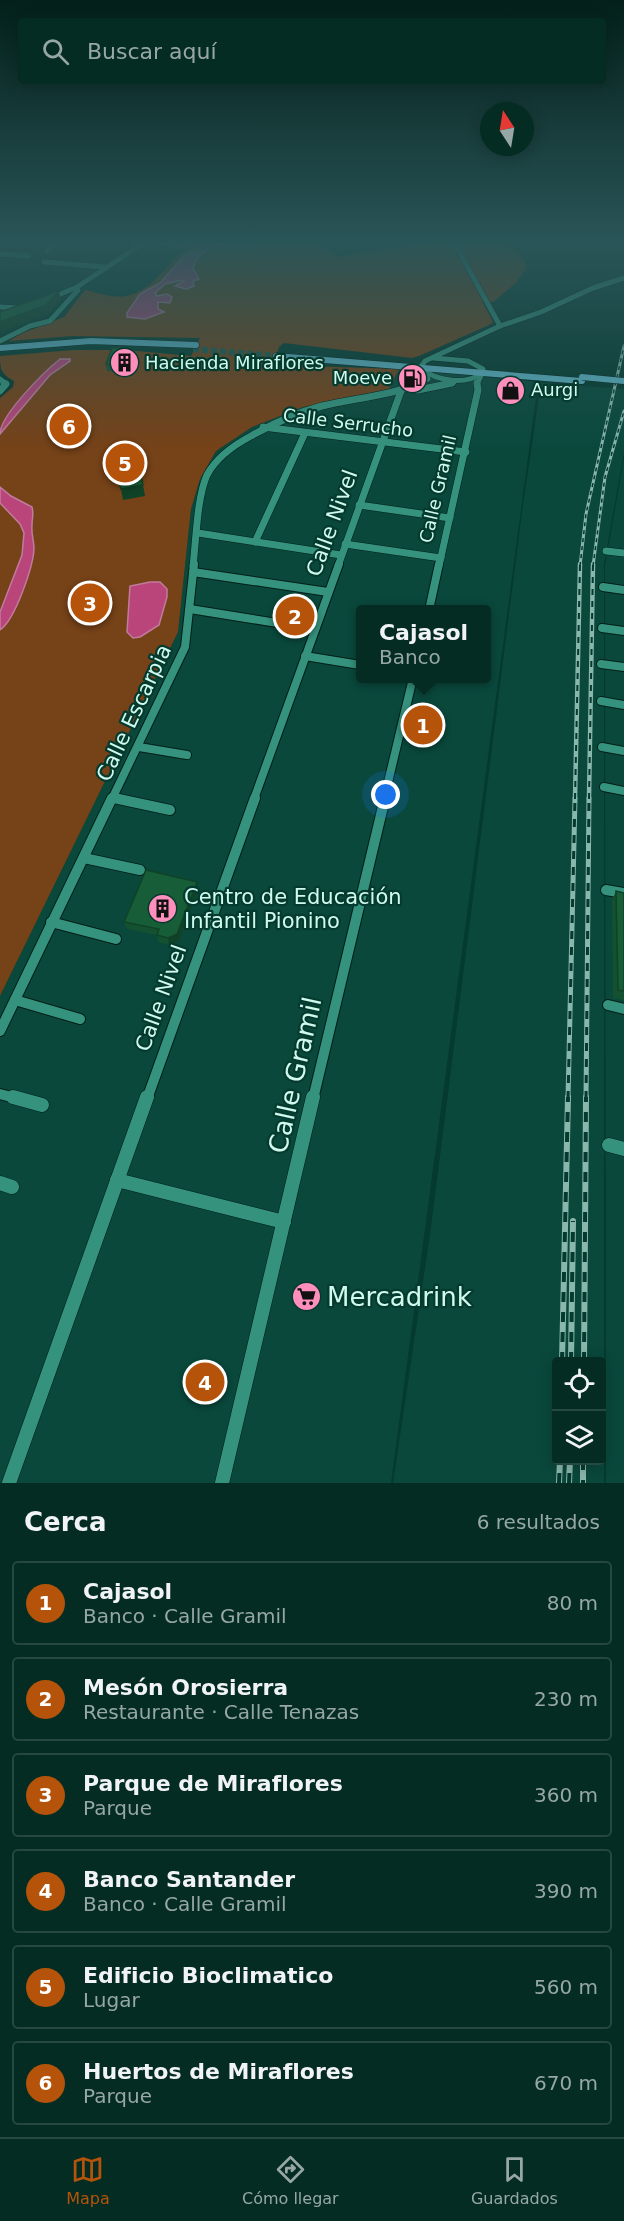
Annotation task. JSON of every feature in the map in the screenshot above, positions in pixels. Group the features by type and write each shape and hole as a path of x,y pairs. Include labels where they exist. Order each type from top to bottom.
{"main road":[{"path":"0,350 103,345 194,347"},
{"path":"277,354 421,368 624,383"}],"street":[{"path":"0,341 18,331 50,321 59,311"},
{"path":"493,311 501,326"},
{"path":"399,395 428,379 421,368 433,358 501,326 543,311"},
{"path":"456,346 450,354 458,359"},
{"path":"433,358 472,362 483,373"},
{"name":"Calle Gramil","path":"430,605 466,452 478,390 477,381 483,373"},
{"path":"0,379 6,384 0,391"},
{"path":"399,395 451,382 470,384 478,390"},
{"name":"Calle Escarpia","path":"0,1031 51,922 139,747 185,647 202,493 207,476 219,459 237,443 263,427 307,411 382,394 399,395"},
{"name":"Calle Nivel","path":"9,1483 399,395"},
{"name":"Calle Serrucho","path":"263,427 466,452"},
{"path":"255,542 305,433"},
{"path":"359,505 450,518"},
{"path":"198,533 255,542 441,558"},
{"path":"606,551 624,553"},
{"path":"193,572 328,592"},
{"path":"603,587 624,590"},
{"path":"190,609 314,629"},
{"path":"602,628 624,631"},
{"path":"305,656 356,665"},
{"path":"601,664 624,667"},
{"name":"Calle Gramil","path":"222,1483 412,683"},
{"path":"601,701 624,705"},
{"path":"139,747 187,755"},
{"path":"602,747 624,751"},
{"path":"604,787 624,791"},
{"path":"114,798 170,810"},
{"path":"84,858 140,870"},
{"path":"606,890 624,893"},
{"path":"51,922 116,939"},
{"path":"15,1000 80,1019"},
{"path":"608,1005 624,1009"},
{"path":"0,1094 42,1105"},
{"path":"609,1145 624,1149"},
{"path":"117,1180 284,1222"}],"shaded area":[{"path":"69,311 487,311 493,322 412,358 284,343 279,347 274,361 276,365 399,369 389,389 303,407 252,427 216,451 200,479 191,509 178,632 0,996 0,398 13,387 14,381 2,372 0,356 73,350 127,350 191,356 200,338 72,336 9,341 20,334 64,317"},
{"path":"164,312 145,319 127,317 127,313"},
{"path":"60,359 70,359 70,361 50,375 0,434 7,416 15,405 34,383"},
{"path":"399,369 538,382 391,1483 0,1483 0,996 178,632 191,509 200,479 216,451 252,427 303,407 389,389"},
{"path":"541,383 624,389 624,453 604,564 604,1357 552,1357 552,1465 604,1465 604,1483 393,1483 430,1235 523,505"},
{"path":"624,458 624,1483 606,1483 605,566"},
{"path":"0,487 11,496 32,507 34,549 17,605 12,616 0,630 0,612 22,555 24,533 20,524 0,503"},
{"path":"160,582 167,589 159,625 140,637 133,638 127,632 130,586"}],"building":[{"path":"2,311 29,311 0,322 0,312"},
{"path":"112,348 130,348 125,365 106,364"},
{"path":"138,463 143,485 121,489 116,470"},
{"name":"Centro de Educación Infantil Pionino","path":"146,870 197,882 177,934 168,938 157,935 159,929 124,922"},
{"path":"616,891 624,893 624,991 618,990"}],"tunnel":[{"path":"193,349 276,356"}],"railway":[{"path":"580,566 586,514 624,346"},
{"path":"593,566 605,477 624,411"},
{"path":"575,799 580,564"},
{"path":"589,799 593,564"},
{"path":"568,1099 575,798"},
{"path":"586,1099 589,798"},
{"path":"562,1357 568,1097"},
{"path":"584,1357 586,1097"},
{"path":"571,1357 573,1221"},
{"path":"559,1483 560,1465"},
{"path":"569,1483 570,1465"},
{"path":"583,1465 583,1483"}],"place":[{"name":"Hacienda Miraflores","path":"124,363"},
{"name":"Moeve","path":"413,378"},
{"name":"Aurgi","path":"510,390"},
{"name":"Huertos de Miraflores","path":"69,426"},
{"name":"Edificio Bioclimatico","path":"125,463"},
{"name":"Parque de Miraflores","path":"90,603"},
{"name":"Mesón Orosierra","path":"295,616"},
{"name":"Cajasol","path":"423,725"},
{"name":"Centro de Educación Infantil Pionino","path":"163,909"},
{"name":"Mercadrink","path":"306,1297"},
{"name":"Banco Santander","path":"205,1382"}]}
